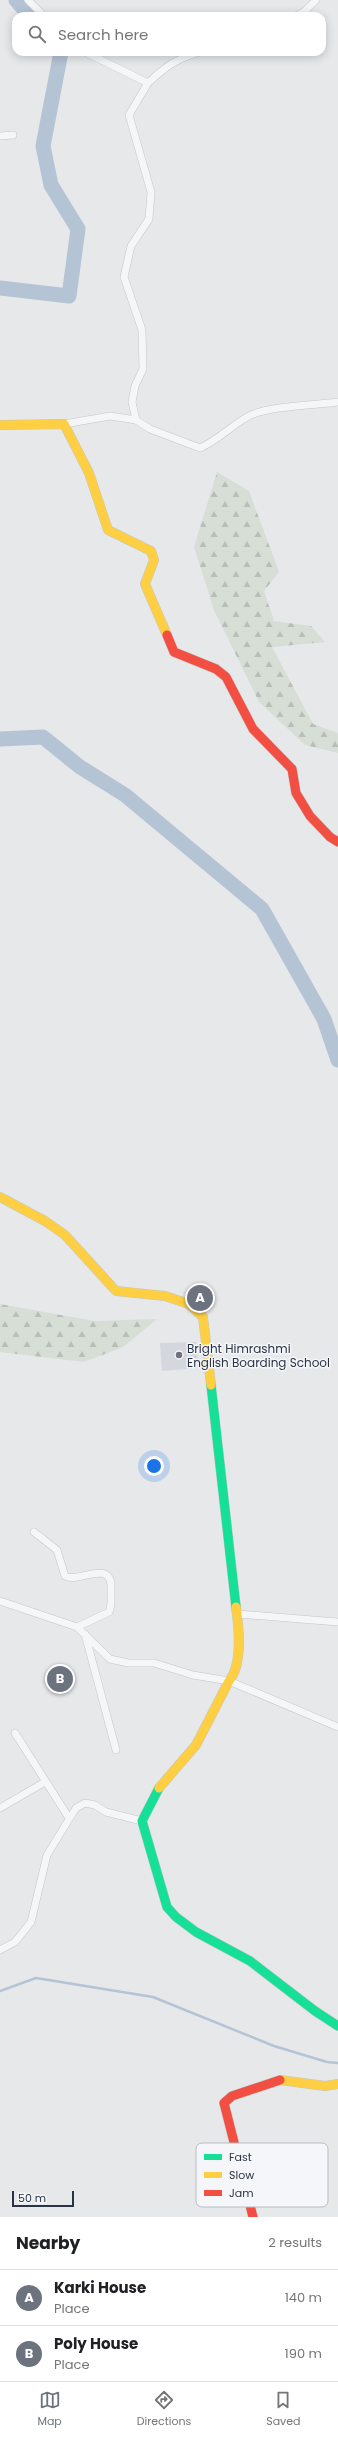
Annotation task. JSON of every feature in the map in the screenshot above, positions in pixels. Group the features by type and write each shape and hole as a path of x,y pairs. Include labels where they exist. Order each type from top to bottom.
{"street":[{"path":"28,0 40,12"},
{"path":"303,12 316,0"},
{"path":"93,56 148,84"},
{"path":"136,420 132,402 135,386 143,369 142,330 124,277 131,246 149,219 151,192 129,115 148,84 166,66 178,59 187,56"},
{"path":"0,136 13,135"},
{"path":"0,425 64,424 110,416 136,420 150,429 200,448 212,443 250,416 268,409 338,402"},
{"path":"64,424 89,473 108,530 152,551 154,560 145,584 174,652 216,669 226,677 253,729 292,769 296,793 310,816 330,837 338,842"},
{"path":"0,1198 45,1221 65,1235 116,1290 165,1296 189,1304 203,1317 236,1614 238,1646 236,1669 196,1745 159,1788 142,1821 167,1907 174,1916 192,1931 249,1960 322,2018 338,2026"},
{"path":"34,1532 57,1550 65,1576 74,1578 85,1574 106,1574 112,1584 109,1612 77,1627"},
{"path":"0,1601 77,1627 110,1658 128,1663 154,1663 193,1675 229,1681 338,1727"},
{"path":"236,1614 338,1622"},
{"path":"84,1632 116,1750"},
{"path":"15,1733 69,1818"},
{"path":"0,1808 45,1782"},
{"path":"0,1950 15,1942 31,1922 47,1855 76,1808 85,1803 95,1805 106,1812 142,1821"},
{"path":"234,2143 224,2102 236,2095 249,2092 276,2081 286,2080 322,2086 338,2084"},
{"path":"250,2207 253,2217"}],"shaded area":[{"name":"Bright Himrashmi English Boarding School","path":"196,1342 199,1368 162,1371 160,1343"}],"green space":[{"path":"217,472 249,491 279,572 264,591 274,621 311,626 325,642 272,647 313,724 338,733 338,753 305,745 259,702 214,610 194,547"},
{"path":"0,1304 94,1321 157,1319 123,1347 84,1362 0,1352"}],"waterway":[{"path":"16,0 26,12"},
{"path":"0,288 69,296 78,229 51,185 43,146 60,56"},
{"path":"0,739 43,737 80,767 125,795 262,909 324,1019 338,1060"},
{"path":"0,1991 36,1978 153,1997 274,2046 327,2062 338,2063"}],"traffic: fast":[{"path":"211,1385 236,1607"},
{"path":"159,1788 142,1821 167,1907 176,1917 196,1932 250,1961 315,2011 338,2026"}],"traffic: slow":[{"path":"0,425 64,424 89,473 108,530 151,551 154,560 145,584 167,635"},
{"path":"0,1197 45,1221 65,1235 116,1291 165,1296 189,1304 203,1317 211,1385"},
{"path":"159,1788 196,1745 233,1674 239,1646 236,1607"},
{"path":"280,2080 325,2086 338,2084"}],"traffic: jam":[{"path":"167,635 174,652 216,669 226,677 253,729 292,769 296,793 310,816 330,837 338,842"},
{"path":"234,2143 224,2103 232,2096 280,2080"},
{"path":"250,2207 253,2217"}],"place":[{"name":"Karki House","path":"200,1298"},
{"name":"Bright Himrashmi English Boarding School","path":"179,1355"},
{"name":"Poly House","path":"60,1679"}]}
